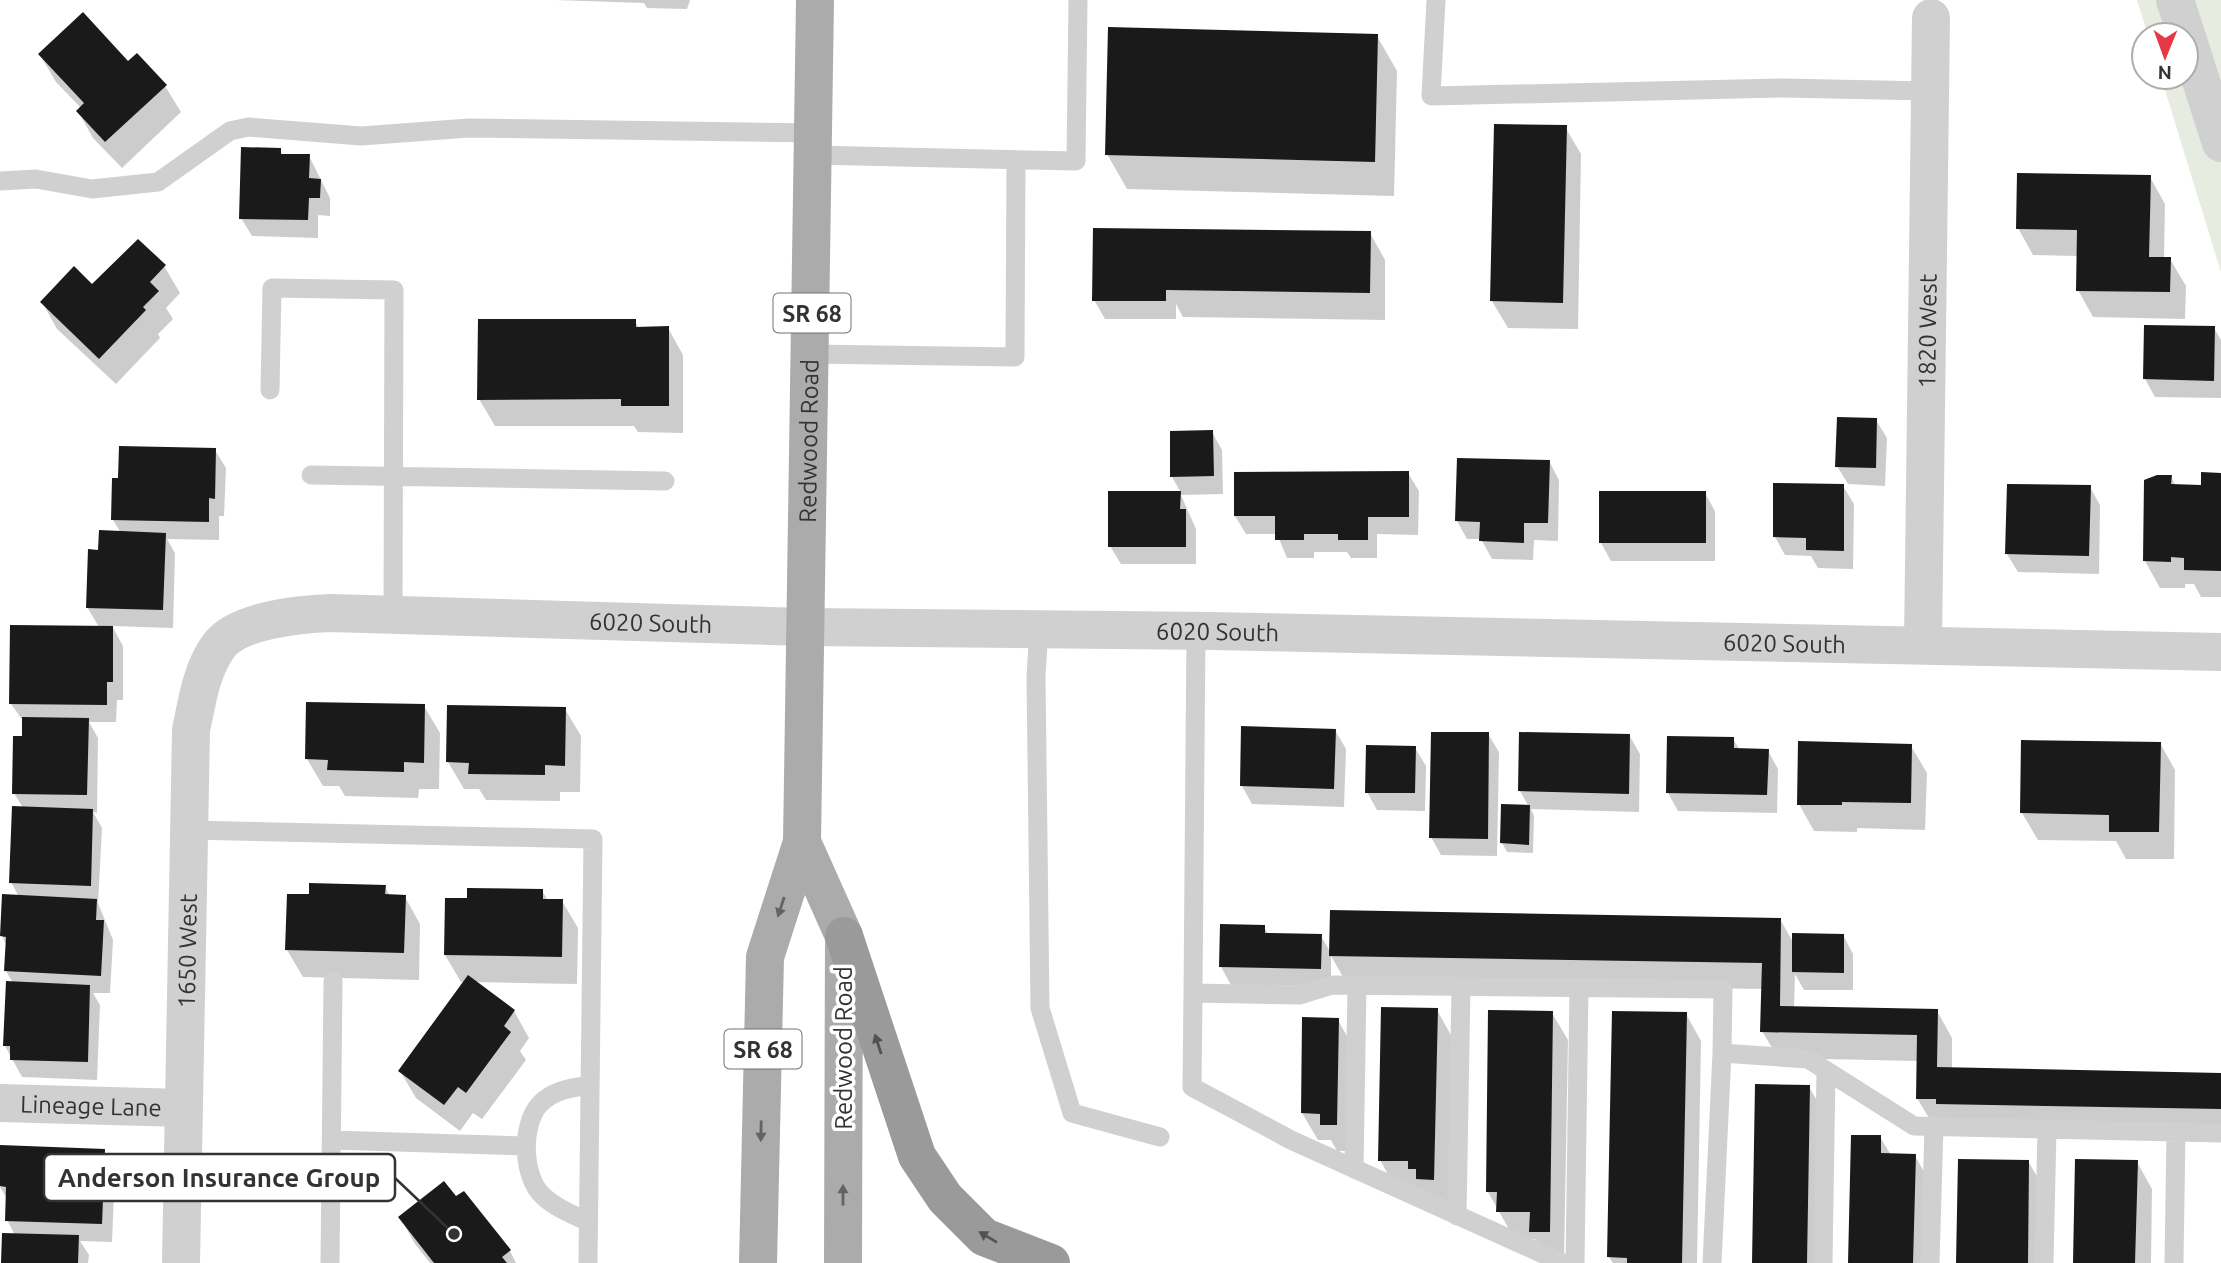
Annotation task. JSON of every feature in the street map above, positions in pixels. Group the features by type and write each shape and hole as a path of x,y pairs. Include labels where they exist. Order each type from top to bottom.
{"highway":[{"path":"844,936 917,1156 944,1198 984,1237 1051,1263"}],"main road":[{"name":"Redwood Road","path":"758,1263 765,957 802,842 816,0"},
{"name":"Redwood Road","path":"802,842 844,936 843,1263"}],"street":[{"path":"2175,0 2221,143"},
{"name":"1820 West","path":"1923,644 1931,18"},
{"name":"6020 South","path":"220,644 262,622 291,614 805,627 1196,630 2221,652"},
{"name":"1650 West","path":"181,1263 187,830 191,730 207,667 220,644"},
{"name":"Lineage Lane","path":"0,1103 183,1108"}],"lane":[{"path":"0,181 36,179 92,189 158,181 230,131 248,127 361,136 469,128 814,144 1016,161 1076,161 1079,0"},
{"path":"1436,0 1431,96 1783,88 1929,91"},
{"path":"811,354 1015,357 1016,161"},
{"path":"270,390 272,288 394,290 393,615"},
{"path":"311,475 666,481"},
{"path":"1039,629 1036,676 1040,1008 1072,1113 1160,1137"},
{"path":"1196,630 1192,1087 1354,1169 1563,1263"},
{"path":"187,830 593,839 588,1263"},
{"path":"330,1263 333,981"},
{"path":"1193,993 1300,995 1332,985 1723,989 1723,1053 1712,1263"},
{"path":"1354,1169 1357,985"},
{"path":"1457,1216 1461,987"},
{"path":"1575,1263 1579,987"},
{"path":"1723,1053 1808,1059 1914,1126 2221,1133"},
{"path":"1823,1263 1826,1071"},
{"path":"588,1222 562,1210 540,1193 530,1170 526,1146 531,1120 540,1104 562,1089 590,1085"},
{"path":"1930,1263 1934,1127"},
{"path":"2044,1263 2047,1129"},
{"path":"2174,1263 2176,1132"},
{"path":"332,1140 526,1146"}],"shaded area":[{"path":"2137,0 2221,0 2221,272 2165,91 2200,91 2200,21 2144,21"}],"building":[{"path":"83,12 128,61 137,53 167,85 105,142 76,111 84,103 38,54"},
{"path":"1108,27 1378,34 1375,162 1105,155"},
{"path":"1494,124 1567,125 1563,303 1490,301"},
{"path":"241,147 281,148 281,154 310,154 309,178 321,179 320,198 309,198 308,220 239,219"},
{"path":"2017,173 2151,175 2149,257 2171,257 2170,292 2076,291 2077,230 2016,229"},
{"path":"1093,228 1371,231 1370,293 1166,290 1166,301 1092,301"},
{"path":"138,239 166,265 150,282 159,291 143,307 146,310 99,359 40,302 74,266 92,284"},
{"path":"478,319 636,319 636,327 669,326 669,406 621,406 621,399 477,400"},
{"path":"2144,325 2215,326 2214,381 2143,379"},
{"path":"1837,417 1877,418 1876,468 1835,467"},
{"path":"1213,430 1214,476 1170,477 1170,431"},
{"path":"119,446 216,448 215,499 209,498 209,522 111,520 112,478 118,478"},
{"path":"1457,458 1550,460 1548,523 1524,523 1524,543 1479,541 1480,522 1455,521"},
{"path":"1409,471 1409,517 1368,517 1368,540 1338,540 1338,534 1304,534 1304,540 1275,540 1275,516 1234,516 1234,472"},
{"path":"2201,472 2221,473 2221,571 2184,570 2184,558 2171,557 2171,562 2143,561 2144,480 2157,475 2172,475 2171,484 2201,485"},
{"path":"1773,483 1844,484 1844,551 1806,550 1806,538 1773,537"},
{"path":"2007,484 2091,485 2089,556 2005,554"},
{"path":"1108,491 1181,491 1180,509 1186,509 1186,547 1108,547"},
{"path":"1599,491 1706,491 1706,543 1599,543"},
{"path":"99,530 166,533 163,610 86,608 88,549 98,550"},
{"path":"10,625 113,626 113,682 107,682 107,705 9,704"},
{"path":"306,702 425,704 424,763 404,762 404,772 327,770 328,760 305,759"},
{"path":"447,705 566,707 565,766 545,765 545,775 468,774 469,763 446,762"},
{"path":"22,717 89,718 87,795 12,794 13,736 22,736"},
{"path":"1241,726 1336,729 1334,789 1240,786"},
{"path":"1431,732 1489,732 1488,839 1429,838"},
{"path":"1519,732 1630,734 1629,794 1518,791"},
{"path":"1667,736 1734,737 1734,748 1769,749 1767,795 1666,793"},
{"path":"2021,740 2161,742 2159,832 2109,832 2109,815 2020,813"},
{"path":"1798,741 1912,744 1911,803 1842,802 1842,805 1797,805"},
{"path":"1366,745 1416,746 1415,793 1365,793"},
{"path":"1501,804 1530,805 1529,845 1500,843"},
{"path":"12,806 93,809 91,886 9,883"},
{"path":"309,883 386,885 385,894 406,895 404,953 285,950 287,894 309,894"},
{"path":"467,888 543,889 543,899 563,899 562,957 444,955 445,898 467,898"},
{"path":"2,894 97,899 96,920 104,920 101,976 4,971 6,937 0,936"},
{"path":"1330,910 1781,918 1780,1006 1938,1009 1937,1067 2221,1073 2221,1109 1936,1104 1936,1099 1916,1099 1917,1035 1760,1032 1762,963 1329,956"},
{"path":"1220,924 1265,925 1265,933 1322,934 1321,969 1219,967"},
{"path":"1792,933 1844,934 1844,973 1792,972"},
{"path":"468,975 515,1010 504,1026 511,1032 466,1093 458,1087 444,1105 398,1071"},
{"path":"6,981 90,985 88,1062 10,1060 10,1046 3,1046"},
{"path":"1381,1007 1438,1008 1434,1180 1416,1179 1416,1169 1408,1169 1408,1161 1378,1161"},
{"path":"1488,1010 1553,1011 1550,1232 1529,1232 1530,1212 1496,1212 1497,1192 1486,1192"},
{"path":"1612,1011 1687,1012 1682,1263 1627,1263 1627,1258 1607,1257"},
{"path":"1302,1017 1339,1018 1337,1125 1320,1125 1320,1114 1301,1113"},
{"path":"1755,1084 1810,1085 1807,1263 1752,1263"},
{"path":"1851,1135 1881,1135 1881,1153 1916,1154 1913,1263 1848,1263"},
{"path":"0,1145 105,1149 102,1224 5,1221 6,1187 0,1186"},
{"path":"1958,1159 2029,1160 2028,1263 1956,1263"},
{"path":"2075,1159 2138,1160 2135,1263 2073,1263"},
{"path":"444,1181 456,1196 464,1191 511,1250 502,1257 507,1263 434,1263 398,1217"},
{"path":"2,1233 79,1235 78,1263 1,1263"}],"place":[{"name":"Anderson Insurance Group","path":"454,1234"}]}
